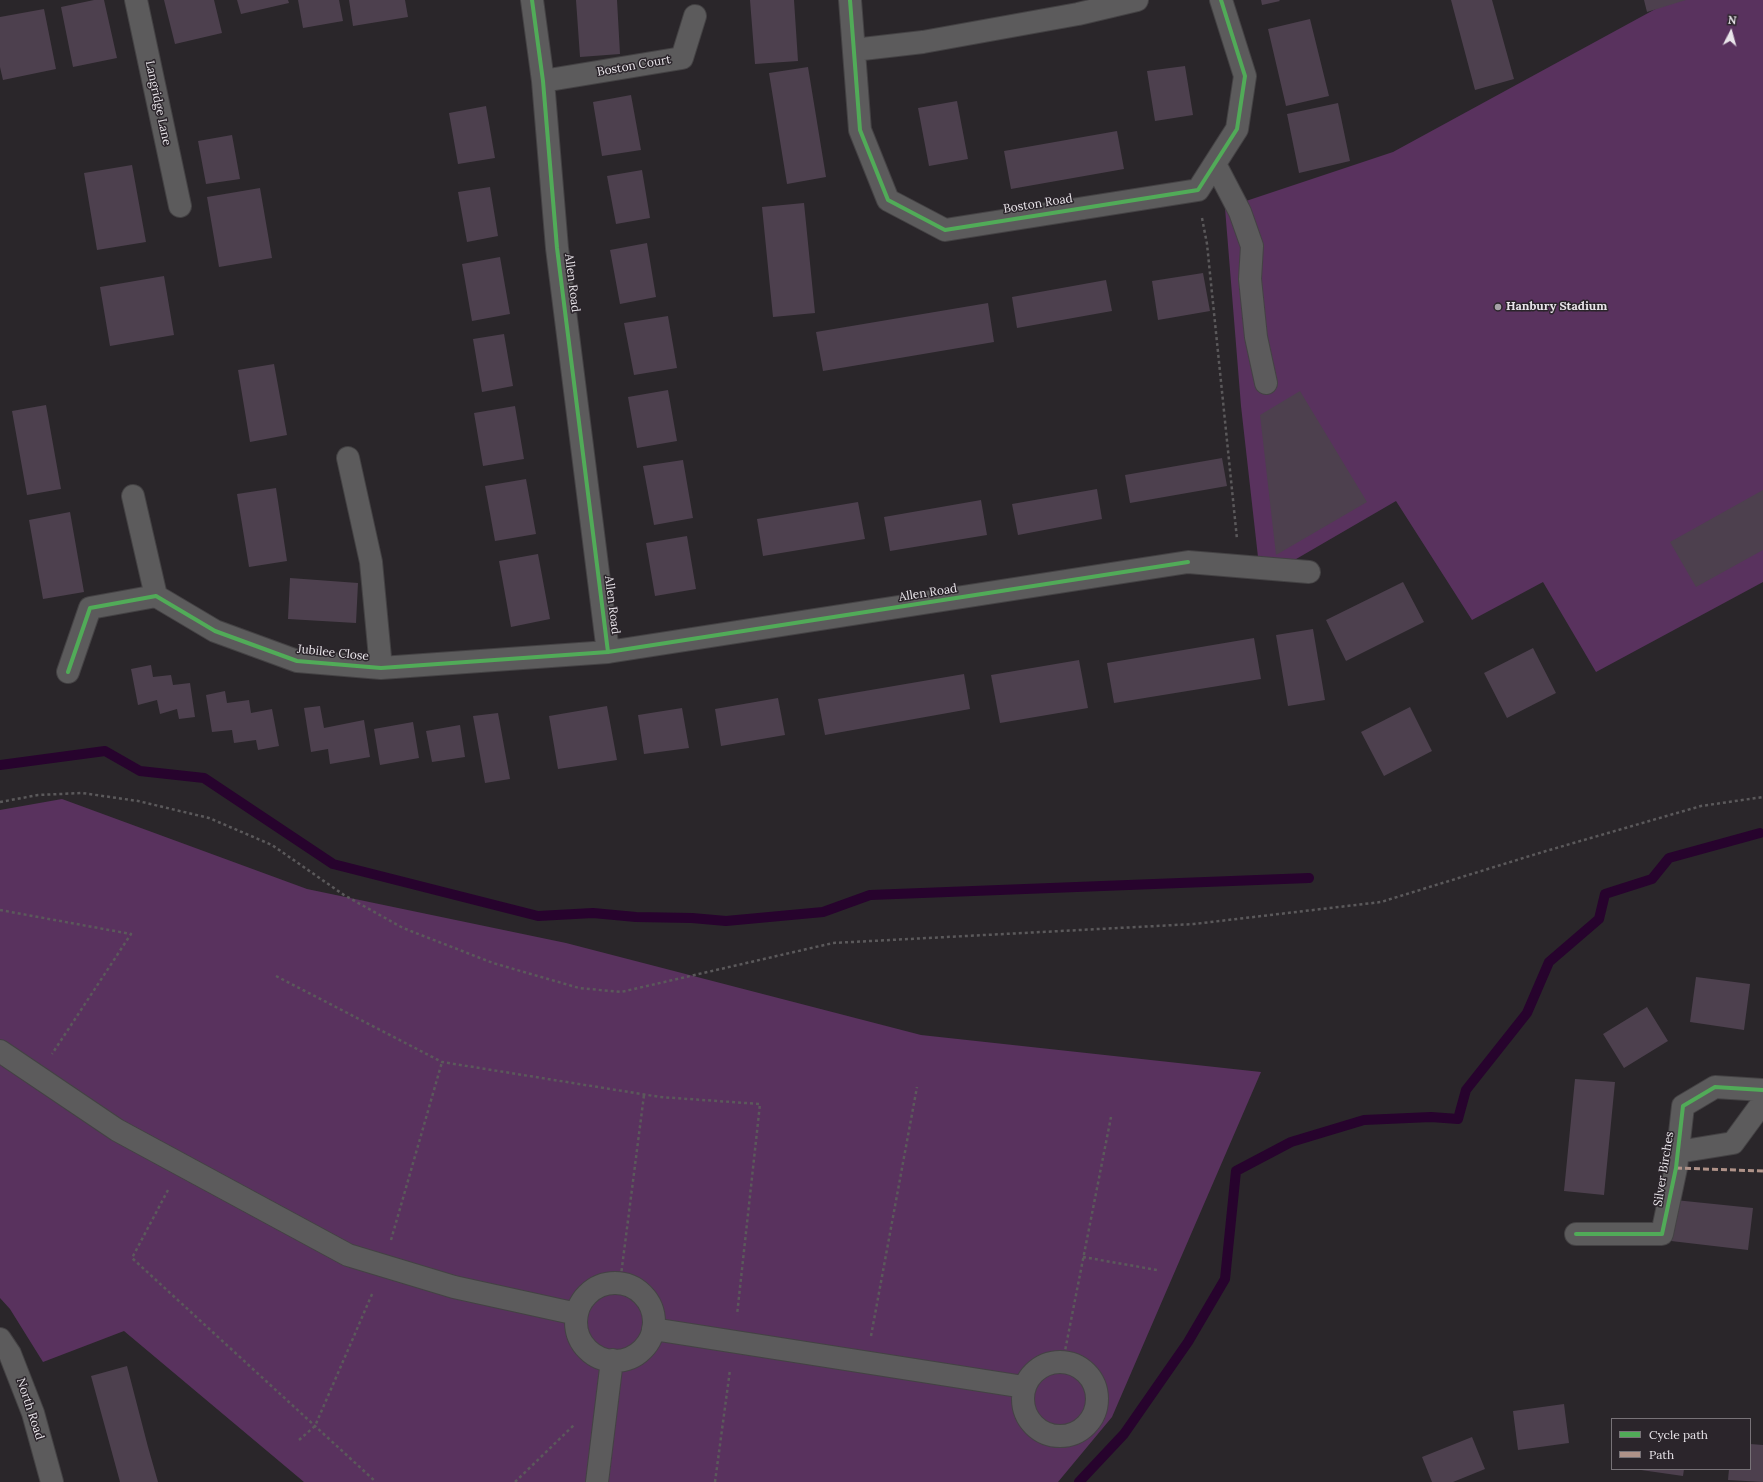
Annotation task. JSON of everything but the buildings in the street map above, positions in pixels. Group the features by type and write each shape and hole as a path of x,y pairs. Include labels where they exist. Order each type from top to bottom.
{"street":[{"name":"Langridge Lane","path":"136,0 180,206"},
{"name":"Allen Road","path":"532,0 543,81 558,248 608,652 1188,562 1308,572"},
{"name":"Boston Road","path":"850,0 860,130 888,200 944,230 1198,190"},
{"path":"854,50 923,42 1078,14 1137,0"},
{"path":"1198,190 1237,129 1245,76 1221,0"},
{"name":"Boston Court","path":"543,81 682,58 695,16"},
{"path":"1214,164 1240,212 1252,246 1250,279 1256,337 1266,383"},
{"name":"Jubilee Close","path":"348,458 371,562 381,668"},
{"path":"68,672 90,608 156,596 133,496"},
{"name":"Jubilee Close","path":"156,596 215,631 297,661 381,668 608,652"},
{"path":"0,1051 116,1130 348,1255 454,1287 577,1314"},
{"name":"Silver Birches","path":"1576,1234 1662,1234 1678,1152 1683,1106 1715,1087 1763,1090"},
{"name":"Silver Birches","path":"1678,1152 1733,1143 1763,1102"},
{"path":"620,1283 632,1287 642,1294 650,1305 653,1317 653,1329 648,1341 641,1351 630,1358 605,1360 593,1354 583,1345 577,1333 577,1314 585,1297 595,1288 607,1284 620,1283"},
{"path":"653,1329 1024,1387"},
{"name":"North Road","path":"0,1339 10,1354 31,1406 52,1482"},
{"path":"597,1482 612,1360"},
{"path":"1063,1361 1075,1365 1086,1372 1097,1395 1096,1408 1091,1420 1082,1429 1072,1434 1060,1436 1048,1434 1038,1429 1029,1421 1024,1410 1022,1398 1024,1387 1030,1376 1038,1368 1050,1363 1063,1361"}],"path":[{"path":"1198,190 1207,244 1240,566"},
{"path":"0,802 38,795 82,793 138,801 209,818 272,845 344,895 403,928 493,963 579,988 621,992 833,943 1194,924 1381,902 1546,851 1702,806 1763,798"},
{"path":"0,910 131,934 38,1076"},
{"path":"276,976 442,1062 660,1097 760,1104 734,1342 715,1482"},
{"path":"866,1362 917,1087"},
{"path":"620,1283 644,1094"},
{"path":"1063,1361 1111,1117"},
{"path":"182,1165 132,1258 376,1482"},
{"path":"1083,1257 1157,1270"},
{"path":"515,1482 608,1393"}],"shaded area":[{"name":"Hanbury Stadium","path":"1672,0 1763,0 1763,582 1596,672 1543,582 1472,620 1396,501 1291,562 1258,557 1241,406 1225,208 1393,152"},
{"path":"62,799 307,889 566,943 921,1035 1261,1072 1112,1417 1058,1482 304,1482 124,1331 43,1362 10,1309 0,1298 0,810"}],"waterway":[{"path":"0,765 105,751 140,771 204,778 333,864 538,916 593,913 636,917 692,918 726,921 823,912 870,895 1309,878"},
{"path":"1079,1482 1124,1434 1188,1342 1225,1279 1236,1171 1291,1142 1364,1120 1431,1117 1458,1119 1466,1090 1527,1013 1549,962 1599,919 1605,894 1652,879 1669,858 1760,833"}],"marked path":[{"path":"1676,1168 1763,1171"}],"cycle path":[{"path":"532,0 543,81 557,248 608,652 1188,562"},
{"path":"850,0 860,130 888,200 945,230 1198,190 1237,129 1245,76 1221,0"},
{"path":"68,672 90,608 156,596 215,631 297,661 381,668 608,652"},
{"path":"1576,1234 1662,1234 1676,1168 1683,1106 1715,1087 1763,1090"}],"place":[{"name":"Hanbury Stadium","path":"1498,307"}]}
